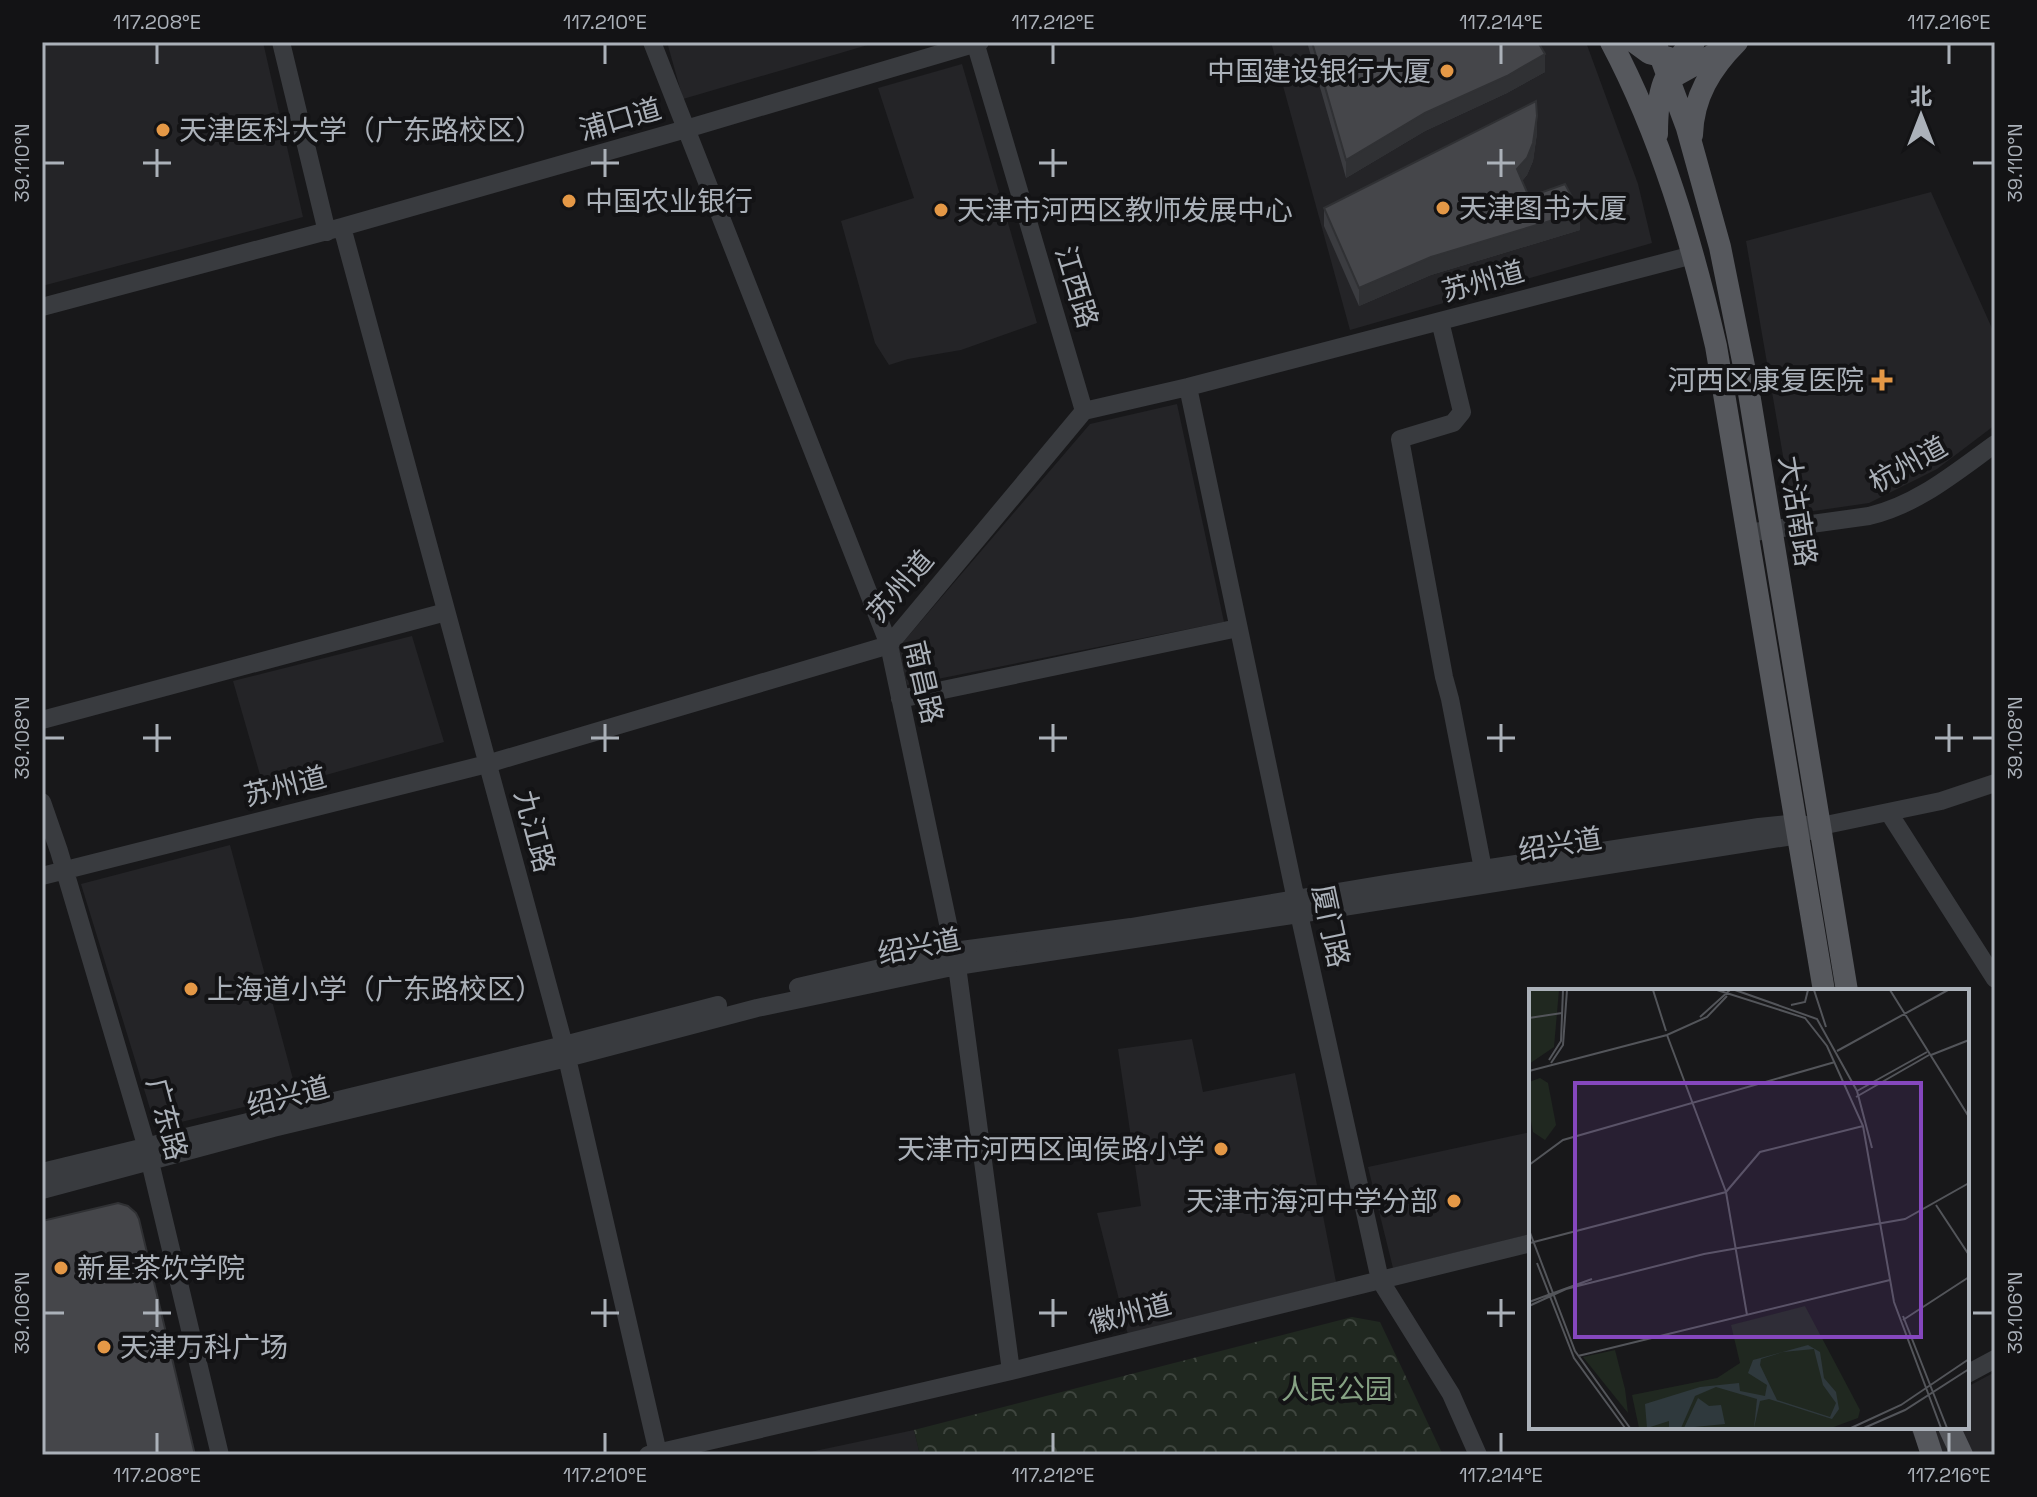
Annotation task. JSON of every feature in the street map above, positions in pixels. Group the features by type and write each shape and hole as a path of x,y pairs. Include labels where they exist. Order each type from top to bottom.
{"main road":[{"name":"大沽南路","path":"1611,42 1638,95 1658,151 1693,255 1718,358 1824,989"},
{"path":"1638,95 1661,58 1694,42"},
{"path":"1624,67 1734,42"},
{"path":"1692,148 1693,118 1701,90 1715,65 1734,42"},
{"name":"大沽南路","path":"1661,58 1692,148 1730,288 1847,989"},
{"path":"1658,151 1661,58"},
{"path":"1924,1429 1932,1455"},
{"path":"1950,1429 1962,1455"}],"street":[{"name":"九江路","path":"281,42 446,612 566,1051 653,1454"},
{"name":"南昌路","path":"652,42 889,645 955,959 1011,1371"},
{"name":"浦口道","path":"42,307 334,230 977,42"},
{"name":"江西路","path":"977,42 1084,411"},
{"name":"苏州道","path":"42,876 487,764 889,645 1084,411 1188,387 1693,255"},
{"path":"1440,321 1462,412 1453,423 1400,439 1483,869"},
{"name":"厦门路","path":"1188,387 1380,1280 1451,1394 1478,1455"},
{"name":"杭州道","path":"1747,533 1886,512 1945,480 1995,444"},
{"path":"42,720 446,612"},
{"path":"900,699 1238,628"},
{"name":"绍兴道","path":"42,1172 288,1124 566,1051 751,997 1131,927 1298,907 1821,826 1941,801 1995,783"},
{"name":"广东路","path":"42,802 148,1152 220,1455"},
{"path":"1889,813 1995,979"},
{"name":"绍兴道","path":"1298,907 1483,869 1759,827 1798,829"},
{"name":"绍兴道","path":"42,1190 148,1152"},
{"name":"徽州道","path":"653,1454 1011,1371 1529,1243"},
{"path":"1969,1373 1995,1359"}],"shaded area":[{"name":"天津医科大学（广东路校区）","path":"42,42 263,42 303,217 42,286"},
{"path":"667,42 878,42 683,99"},
{"path":"1271,42 1592,42 1587,45 1638,184 1652,243 1350,330"},
{"name":"天津市河西区教师发展中心","path":"962,64 1037,323 961,350 889,365 875,343 841,221 914,198 878,88"},
{"name":"河西区康复医院","path":"1931,192 1995,335 1995,425 1937,469 1869,503 1793,514 1746,241"},
{"path":"1177,404 1224,622 907,685 898,648 1090,424"},
{"path":"412,636 444,742 265,792 233,681"},
{"name":"上海道小学（广东路校区）","path":"230,845 297,1094 156,1128 81,884"},
{"name":"天津市河西区闽侯路小学","path":"1192,1039 1203,1092 1295,1073 1336,1282 1128,1335 1097,1213 1141,1206 1118,1049"},
{"name":"天津市海河中学分部","path":"1529,1132 1529,1234 1393,1268 1368,1167"},
{"path":"1995,1372 1995,1455 1922,1455 1911,1429 1969,1429 1969,1386"},
{"path":"914,1430 920,1455 796,1455"}],"green space":[{"name":"人民公园","path":"1352,1317 1380,1322 1443,1455 920,1455 914,1430"}],"building":[{"path":"1312,42 1538,42 1545,54 1507,76 1425,113 1346,160"},
{"name":"天津图书大厦","path":"1536,101 1533,143 1527,158 1517,169 1529,197 1565,184 1580,212 1431,257 1359,288 1324,208"},
{"name":"天津万科广场","path":"118,1203 128,1206 139,1219 195,1455 42,1455 42,1221"}],"place":[{"name":"中国建设银行大厦","path":"1447,71"},
{"name":"天津医科大学（广东路校区）","path":"163,130"},
{"name":"中国农业银行","path":"569,201"},
{"name":"天津图书大厦","path":"1443,208"},
{"name":"天津市河西区教师发展中心","path":"941,210"},
{"name":"河西区康复医院","path":"1882,380"},
{"name":"上海道小学（广东路校区）","path":"191,989"},
{"name":"天津市河西区闽侯路小学","path":"1221,1149"},
{"name":"天津市海河中学分部","path":"1454,1201"},
{"name":"新星茶饮学院","path":"61,1268"},
{"name":"天津万科广场","path":"104,1347"}]}
